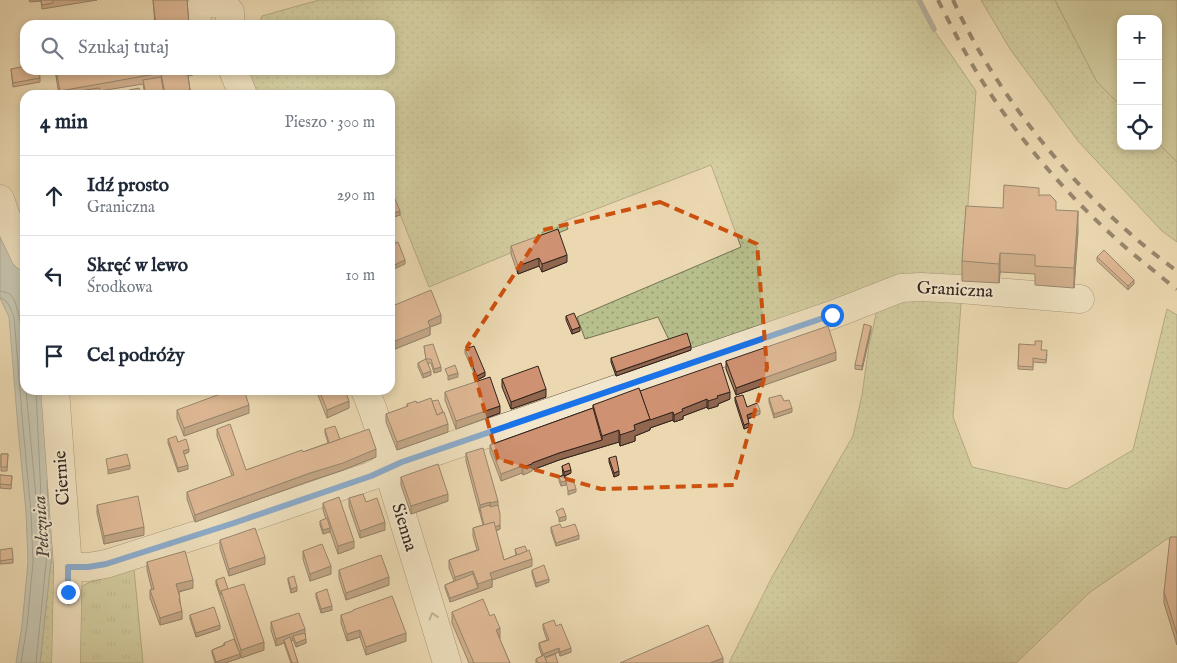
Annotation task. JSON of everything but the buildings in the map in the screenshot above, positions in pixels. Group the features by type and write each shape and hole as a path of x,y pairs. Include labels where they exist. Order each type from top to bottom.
{"street":[{"path":"204,14 208,2 223,4 230,12 230,20"},
{"path":"234,75 241,90"},
{"path":"0,199 20,245"},
{"name":"Graniczna","path":"68,567 88,567 106,564 234,523 371,476 402,462 832,315 901,288 960,288 1080,299"},
{"name":"Ciernie","path":"55,395 68,567 66,663"},
{"name":"Sienna","path":"367,395 386,450 391,479 447,663"}],"highlighted area":[{"path":"660,202 757,244 767,368 734,485 601,489 498,459 467,347 543,230"}],"green space":[{"path":"319,0 920,0 934,30 976,91 953,417 972,467 1067,489 1133,450 1167,309 1177,315 1177,539 1167,539 1089,593 1016,663 729,663 772,577 853,436 877,310 691,350 670,342 658,317 585,339 577,317 741,247 711,165 565,221 568,229 429,287 395,202 395,90 248,90 244,75 395,75 395,20 261,20 262,16"},
{"path":"981,0 1055,0 1097,82 1117,102 1117,150 1162,150 1162,147 1177,162 1177,242 1162,231 1078,141 1010,49"},
{"path":"1055,0 1177,0 1177,162 1162,147 1162,15 1117,15 1117,102 1097,82"},
{"path":"54,533 59,537 57,663 40,663"},
{"path":"134,569 143,663 77,663 81,587 88,583"}],"water":[{"name":"Pełcznica","path":"0,233 20,268 20,395 47,395 54,533 40,663 16,663 28,562 26,512 9,317 0,298"}],"waterway":[{"path":"919,0 934,29"}],"railway":[{"path":"938,0 984,84 1037,157 1077,202 1099,223 1177,289"},
{"path":"953,0 987,64 1026,122 1048,150 1122,227 1177,271"}],"route":[{"path":"68,592 68,567 88,567 106,564 234,523 371,476 402,462 832,315"}]}
